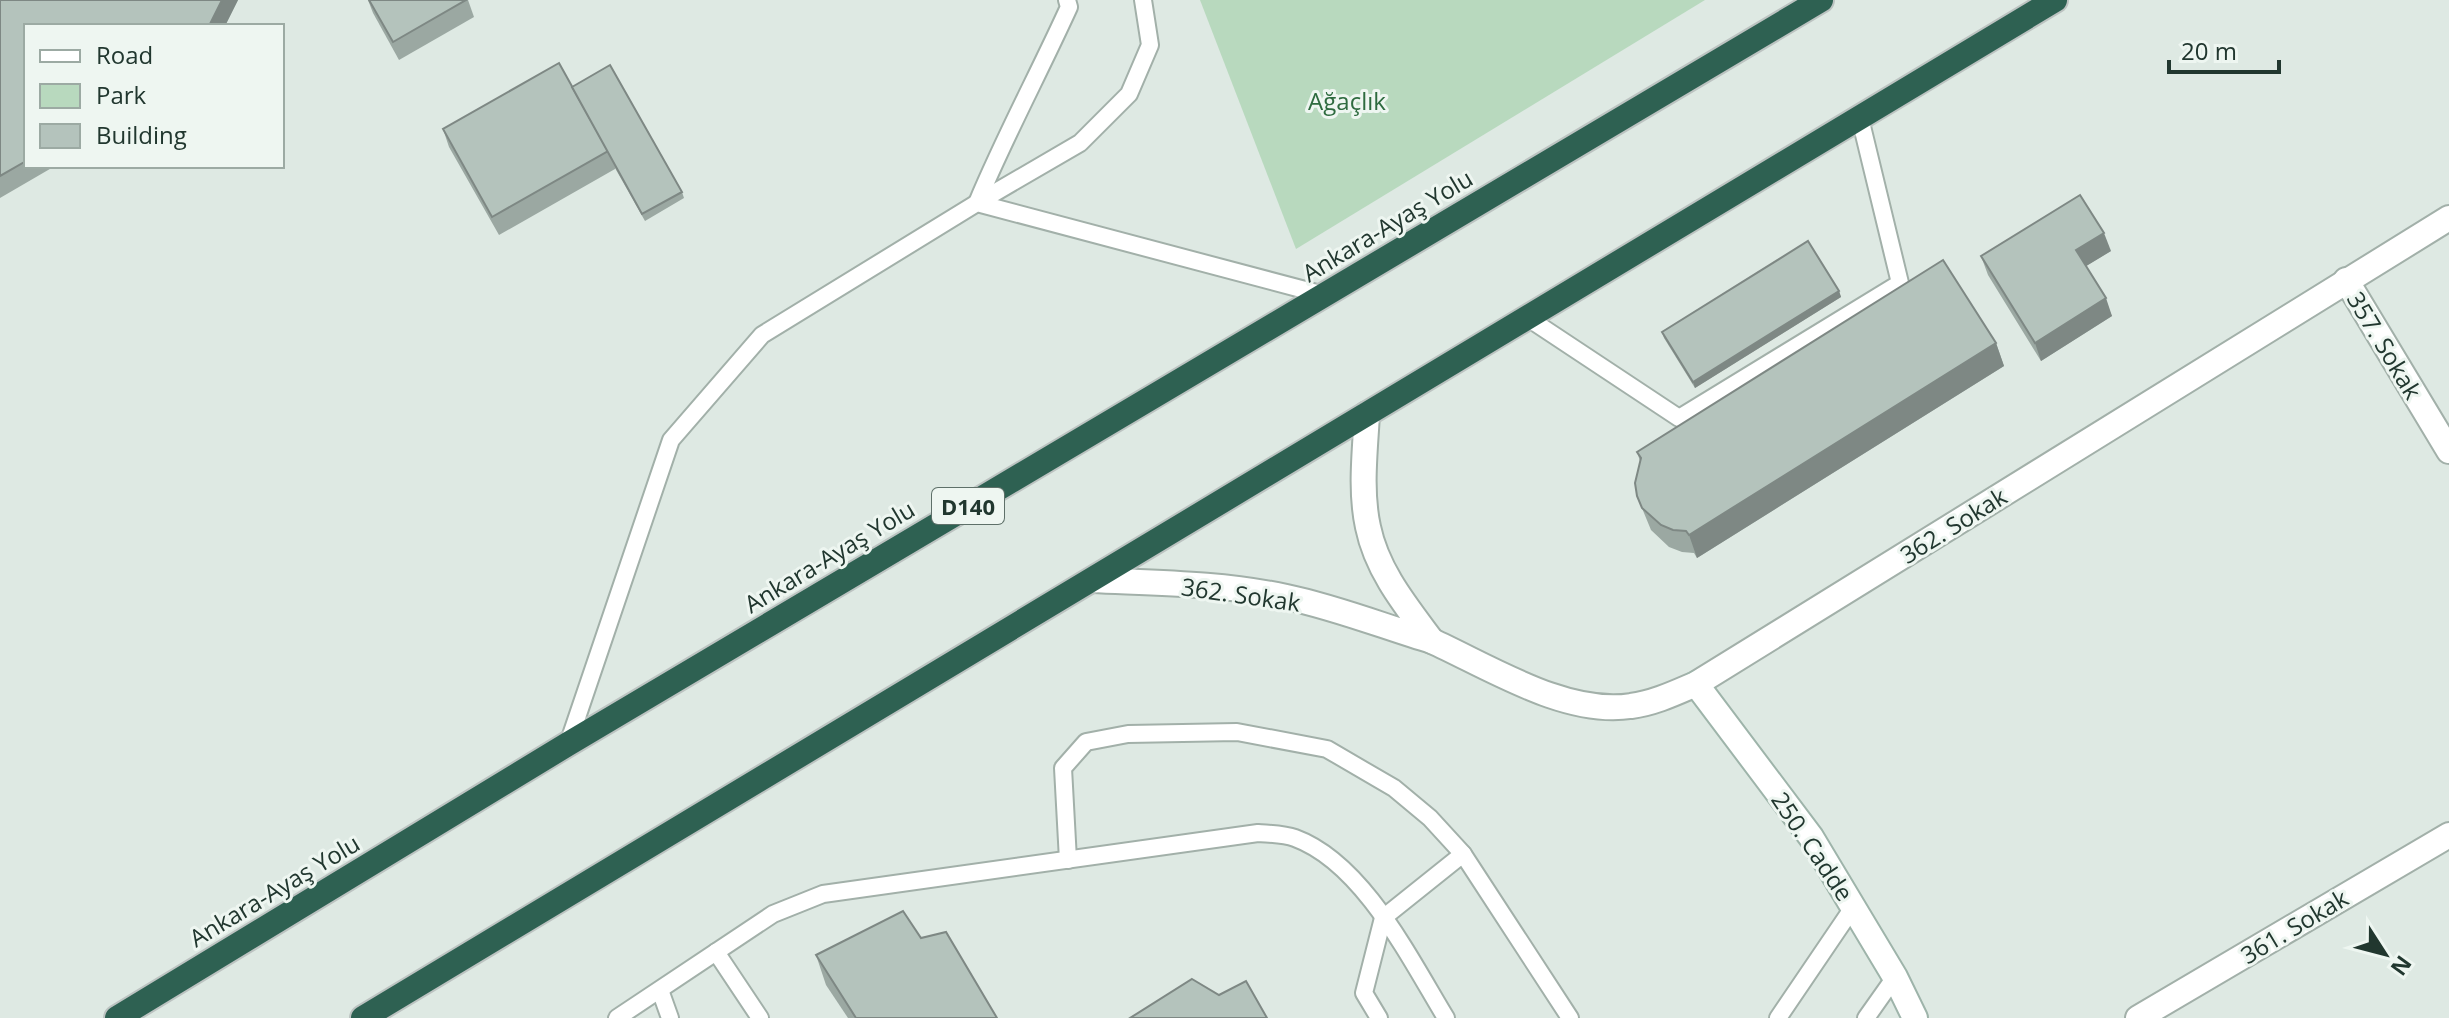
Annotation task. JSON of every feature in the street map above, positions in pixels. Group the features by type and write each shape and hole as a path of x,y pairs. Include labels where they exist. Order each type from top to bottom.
{"highway":[{"name":"Ankara-Ayaş Yolu","path":"117,1018 568,744 1821,0"},
{"path":"363,1018 2055,0"}],"street":[{"name":"362. Sokak","path":"1092,580 1202,586 1274,595 1432,641 1555,698 1605,708 1657,700 1696,684 2449,218"},
{"name":"357. Sokak","path":"2346,280 2449,451"},
{"name":"362. Sokak","path":"1367,414 1364,482 1368,527 1382,568 1402,602 1432,641"},
{"name":"250. Cadde","path":"1696,684 1811,837 1895,977 1915,1018"},
{"name":"361. Sokak","path":"2138,1018 2449,835"}],"lane":[{"path":"977,203 1001,145 1041,70 1069,7 1067,0"},
{"path":"568,744 671,440 762,335 1080,143 1129,94 1150,45 1143,0"},
{"path":"1528,318 1679,418 1900,283 1860,118"},
{"path":"977,203 1324,295"},
{"path":"1068,860 1063,768 1086,742 1128,734 1237,732 1327,749 1394,788 1430,818 1463,854 1570,1018"},
{"path":"617,1018 773,914 823,894 1258,833 1294,838 1335,861 1383,918 1446,1018"},
{"path":"1379,1018 1364,993 1383,918 1463,854"},
{"path":"1778,1018 1854,906"},
{"path":"716,952 760,1018"},
{"path":"1866,1018 1895,977"},
{"path":"660,990 670,1018"}],"green space":[{"name":"Ağaçlık","path":"1200,0 1705,0 1296,249"}],"building":[{"path":"0,0 222,0 210,24 24,24 24,162 0,176"},
{"path":"369,0 466,0 393,42"},
{"path":"559,63 608,151 492,217 443,129"},
{"path":"610,65 682,192 642,214 572,87"},
{"path":"2080,195 2104,233 2076,250 2106,298 2035,343 1981,256"},
{"path":"1808,241 1839,291 1693,382 1662,332"},
{"path":"1943,260 1996,343 1689,535 1686,531 1661,525 1642,508 1635,483 1641,458 1637,452"},
{"path":"903,911 921,938 946,932 997,1018 856,1018 816,955"},
{"path":"1192,979 1219,995 1246,981 1267,1018 1130,1018"}]}
